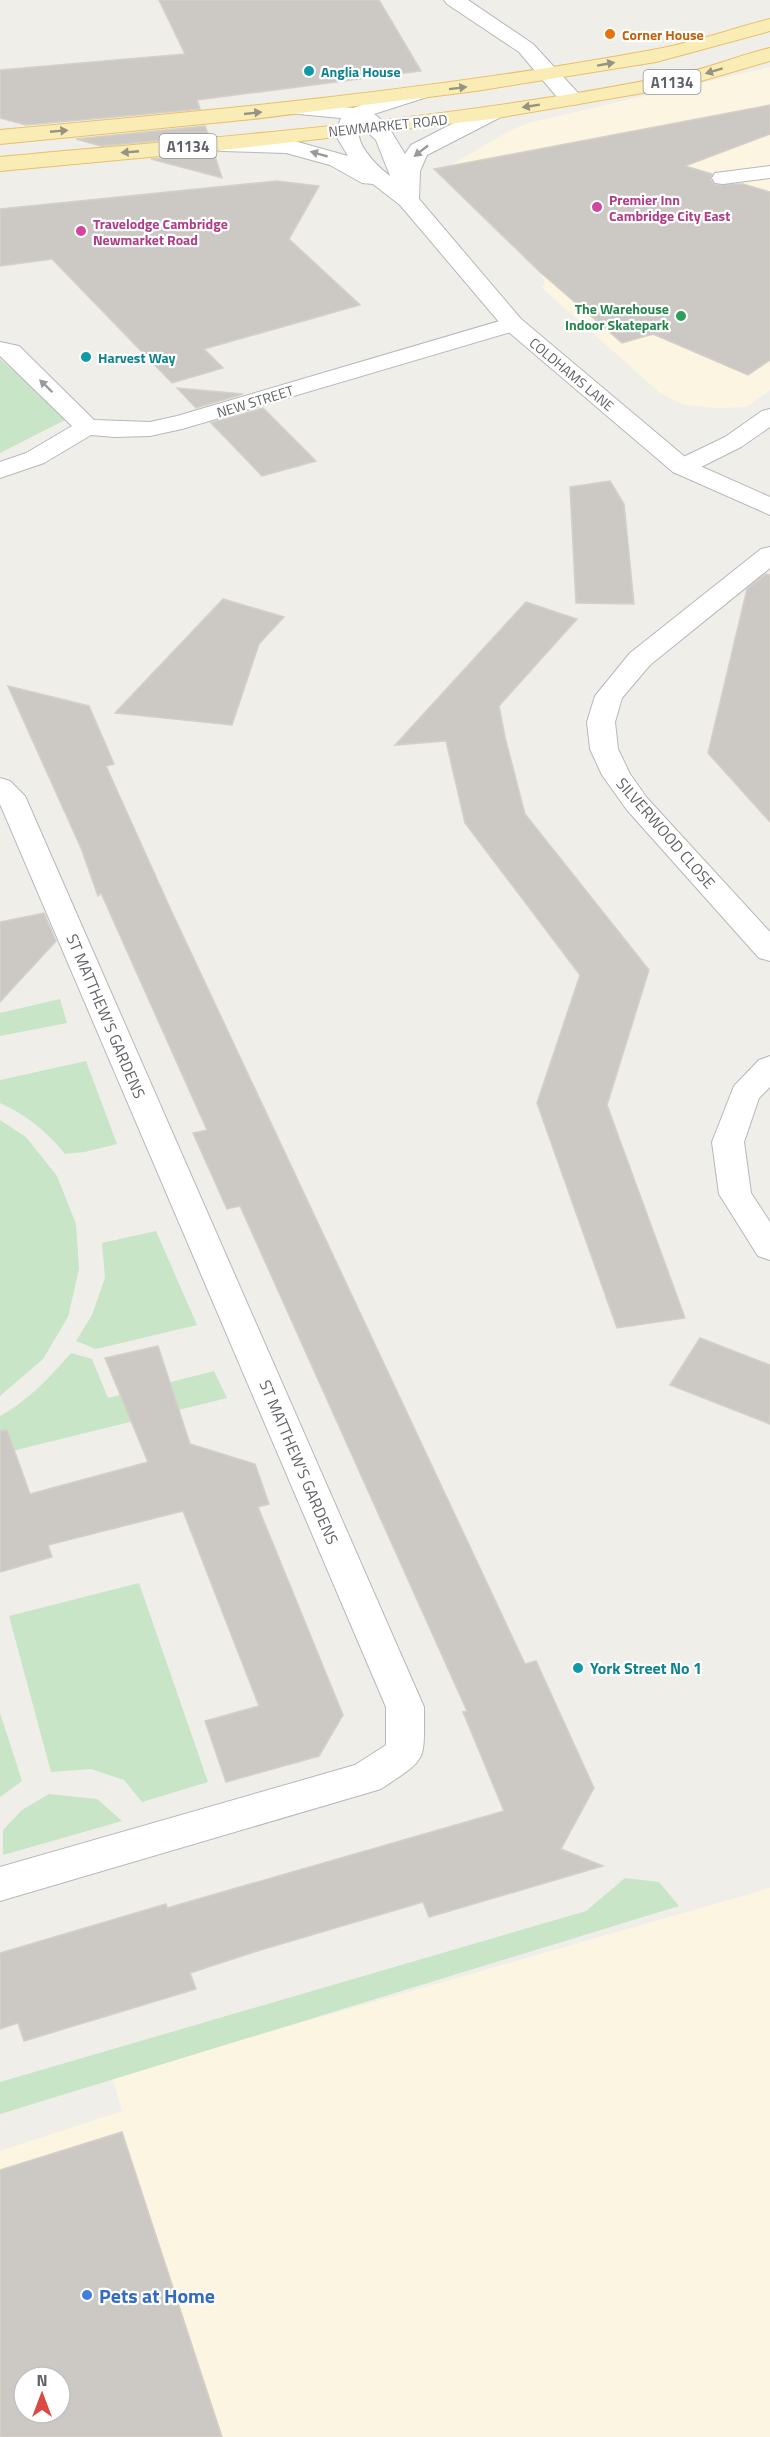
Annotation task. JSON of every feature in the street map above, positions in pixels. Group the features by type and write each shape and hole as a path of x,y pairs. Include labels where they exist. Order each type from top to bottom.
{"main road":[{"name":"NEWMARKET ROAD","path":"0,137 296,108 548,74 656,56 770,25"},
{"name":"NEWMARKET ROAD","path":"0,164 214,144 351,122 376,126 490,113 684,80 770,54"}],"street":[{"path":"454,0 526,48 571,99"},
{"path":"296,108 351,122 378,105 419,92"},
{"path":"214,144 287,146 321,154 338,160 408,200 408,170 411,159 419,150 490,113"},
{"name":"COLDHAMS LANE","path":"351,122 352,147 374,174 408,200 513,324 682,467 770,507"},
{"name":"COLDHAMS LANE","path":"376,126 396,158 408,200"},
{"name":"NEW STREET","path":"87,427 115,430 150,429 182,422 513,324"},
{"path":"0,349 10,351 87,427 35,458 0,470"},
{"name":"SILVERWOOD CLOSE","path":"770,555 640,659 609,696 601,722 604,749 616,775 637,804 770,951"},
{"name":"ST MATTHEW'S GARDENS","path":"0,787 11,796 405,1707 405,1752 367,1778 0,1884"},
{"path":"770,1067 745,1094 728,1142 735,1194 770,1248"}],"lane":[{"path":"723,178 770,172"},
{"path":"682,467 733,442 770,416"}],"shaded area":[{"path":"770,67 770,390 747,407 718,408 684,405 660,393 542,288 545,283 540,272 438,173 507,132 528,123"},
{"path":"770,1888 770,2437 0,2437 0,2151 122,2111 112,2077"}],"green space":[{"path":"0,359 67,419 0,453"},
{"path":"60,999 67,1023 0,1036 0,1013"},
{"path":"86,1061 117,1144 85,1152 65,1154 36,1124 0,1103 0,1080"},
{"path":"0,1120 26,1137 57,1176 76,1224 79,1269 68,1317 43,1359 0,1396"},
{"path":"156,1231 197,1325 96,1349 76,1341 92,1315 105,1278 102,1243"},
{"path":"71,1353 92,1359 108,1398 214,1371 227,1398 0,1454 0,1416 29,1396"},
{"path":"139,1583 208,1782 142,1802 124,1780 91,1769 51,1772 9,1616"},
{"path":"0,1713 22,1781 0,1797"},
{"path":"49,1794 97,1799 122,1821 3,1855 3,1830 22,1810"},
{"path":"625,1878 659,1882 679,1906 0,2114 0,2082 586,1911"}],"building":[{"path":"159,0 379,0 421,71 197,100 200,109 26,125 0,118 0,70 185,54"},
{"path":"770,105 770,134 685,166 712,174 710,179 715,185 743,184 770,192 770,360 748,375 653,334 622,343 540,272 434,169"},
{"path":"205,126 209,136 101,146 76,139"},
{"path":"214,153 222,178 151,159"},
{"path":"277,181 319,186 289,239 360,305 204,349 223,368 172,383 52,259 0,266 0,209"},
{"path":"177,388 243,394 196,408"},
{"path":"263,408 316,461 262,476 211,423"},
{"path":"610,481 624,504 634,604 576,603 570,487"},
{"path":"766,574 770,575 770,822 708,753 747,589"},
{"path":"223,599 284,617 259,644 232,725 115,713"},
{"path":"526,602 577,619 499,706 505,737 525,814 649,970 607,1105 685,1318 617,1328 537,1103 580,975 465,823 446,741 395,745"},
{"path":"8,686 89,706 114,764 106,766 170,908 525,1664 536,1661 594,1788 561,1849 603,1866 429,1917 423,1902 254,1952 190,1973 196,1989 24,2041 18,2023 0,2029 0,1953 166,1904 167,1908 504,1811 463,1712 467,1711 240,1206 227,1209 193,1133 207,1130 101,893 98,896 81,848"},
{"path":"44,913 56,941 0,1002 0,922"},
{"path":"700,1338 770,1365 770,1424 670,1385"},
{"path":"158,1346 190,1444 255,1464 269,1504 258,1507 343,1715 319,1756 226,1782 205,1721 259,1706 183,1511 48,1545 52,1557 0,1572 0,1431 7,1430 30,1494 148,1462 105,1358"},
{"name":"Pets at Home","path":"122,2132 222,2437 0,2437 0,2170"}],"place":[{"name":"Corner House","path":"610,34"},
{"name":"Anglia House","path":"309,71"},
{"name":"Premier Inn Cambridge City East","path":"597,207"},
{"name":"Travelodge Cambridge Newmarket Road","path":"81,231"},
{"name":"The Warehouse Indoor Skatepark","path":"681,316"},
{"name":"Harvest Way","path":"86,357"},
{"name":"York Street No 1","path":"578,1668"},
{"name":"Pets at Home","path":"87,2295"}]}
